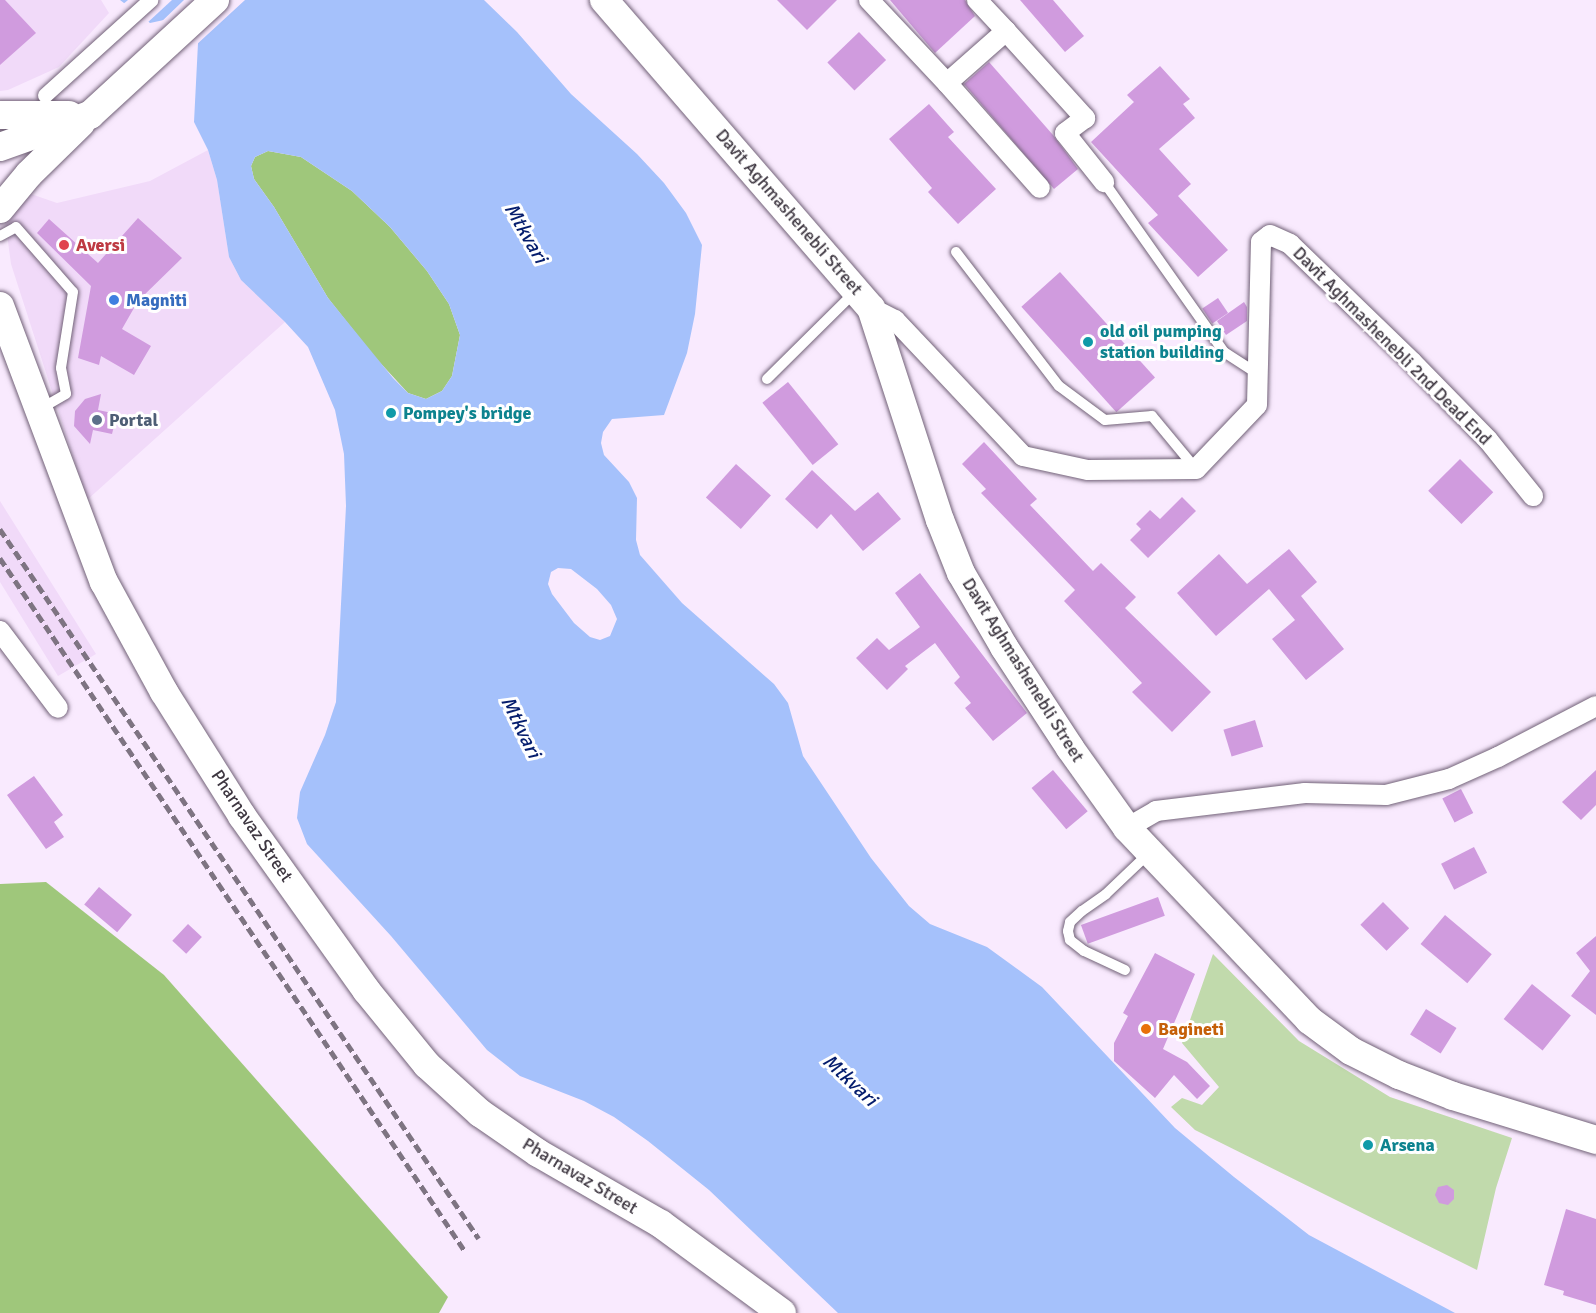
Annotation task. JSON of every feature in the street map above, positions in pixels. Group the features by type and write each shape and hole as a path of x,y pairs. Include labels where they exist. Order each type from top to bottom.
{"main road":[{"path":"0,209 29,174 215,0"},
{"name":"Davit Aghmashenebli Street","path":"604,0 864,298 940,520 961,573 1004,646 1070,748 1127,828 1309,1020 1351,1051 1399,1075 1453,1096 1596,1140"},
{"path":"0,115 98,108"},
{"path":"0,147 98,108"},
{"path":"0,155 0,169"},
{"name":"Pharnavaz Street","path":"0,306 104,582 164,692 242,816 366,990 427,1065 480,1113 538,1153 661,1224 782,1313"}],"street":[{"path":"45,95 150,0"},
{"path":"869,0 947,83 1040,188"},
{"path":"977,0 1085,118 1065,133 1104,182"},
{"path":"947,83 1006,31"},
{"name":"Davit Aghmashenebli 2nd Dead End","path":"1196,469 1257,405 1261,242 1270,235 1290,244 1412,362 1488,440 1533,496"},
{"path":"864,298 895,320 1023,456 1088,470 1196,469"},
{"path":"0,631 58,708"},
{"path":"1127,828 1156,811 1305,793 1386,795 1449,778 1468,770 1596,706"}],"lane":[{"path":"1104,182 1224,352 1259,374"},
{"path":"0,236 16,227 74,292 61,368 66,394 38,410"},
{"path":"957,252 1059,386 1105,420 1152,416 1196,469"},
{"path":"767,380 864,298"},
{"path":"1125,970 1084,951 1070,940 1068,931 1071,922 1082,911 1153,857"}],"shaded area":[{"path":"0,0 101,0 109,13 59,67 8,90 0,91"},
{"path":"208,150 217,180 229,257 241,280 285,322 87,500 11,264 2,197 5,185 57,203 150,181"},
{"path":"0,501 96,654 58,676 0,582"}],"green space":[{"path":"268,151 301,157 352,191 390,227 427,271 449,304 460,335 452,376 442,391 426,399 408,393 373,355 328,298 274,207 254,179 251,166 255,157"},
{"path":"46,882 164,975 448,1297 439,1313 0,1313 0,884"},
{"path":"1213,954 1299,1041 1390,1097 1512,1138 1496,1188 1477,1270 1195,1130 1171,1107 1182,1098 1202,1105 1219,1087 1182,1043"}],"water":[{"name":"Mtkvari","path":"120,0 484,0 517,32 571,94 637,154 664,183 686,213 702,245 695,314 687,353 664,415 612,419 603,432 601,443 604,455 629,482 637,498 636,540 640,555 682,603 774,684 788,703 803,756 871,858 909,906 930,924 987,947 1042,987 1175,1128 1309,1235 1455,1313 838,1313 709,1190 648,1141 614,1117 584,1101 520,1076 487,1050 391,936 307,844 297,818 300,792 325,735 336,702 346,506 344,454 335,410 308,347 241,280 229,257 217,180 208,150 194,122 198,43 173,18 150,23","holes":["268,151 301,157 352,191 390,227 427,271 449,304 460,335 452,376 442,391 426,399 408,393 393,378 328,298 274,207 254,179 251,166 255,157","558,568 571,569 597,589 611,605 617,619 610,636 600,640 590,637 574,623 552,594 548,584 551,572"]}],"pier":[{"path":"128,0 172,0 146,24 122,5"},
{"path":"184,0 245,0 195,46 172,21 159,24"}],"building":[{"path":"0,0 5,0 36,33 0,65"},
{"path":"777,0 837,0 807,30"},
{"path":"890,0 965,0 975,16 935,53"},
{"path":"1020,0 1053,0 1084,36 1065,52"},
{"path":"859,32 886,60 854,91 827,63"},
{"path":"989,62 1053,135 1078,169 1054,189 964,84"},
{"path":"1160,66 1190,99 1183,104 1195,118 1159,149 1191,184 1178,196 1228,250 1198,277 1148,223 1158,215 1091,142 1134,102 1127,95"},
{"path":"929,104 954,132 948,137 996,189 958,224 928,192 932,188 889,139"},
{"path":"138,218 182,258 138,301 122,329 151,346 134,375 101,356 99,365 78,358 91,286 37,233 49,219 98,263"},
{"name":"old oil pumping station building","path":"1060,272 1155,378 1116,412 1021,307"},
{"path":"1218,298 1228,313 1212,324 1202,309"},
{"path":"1244,302 1247,307 1247,321 1226,335 1217,321"},
{"path":"788,382 838,444 813,465 762,403"},
{"path":"101,394 98,410 117,414 112,434 93,430 90,444 74,426 75,411 85,399"},
{"path":"984,442 1037,499 1030,505 1093,571 1101,563 1136,597 1125,608 1211,692 1172,732 1132,692 1142,683 1064,601 1075,590 981,493 986,489 962,464"},
{"path":"1460,459 1493,492 1461,524 1428,491"},
{"path":"736,464 771,495 741,529 706,497"},
{"path":"812,470 855,511 878,492 901,519 863,551 831,514 817,529 785,499"},
{"path":"1182,497 1196,511 1148,558 1130,540 1141,529 1136,524 1150,510 1160,519"},
{"path":"1289,549 1317,582 1301,596 1344,649 1306,680 1272,639 1295,620 1269,589 1216,636 1177,593 1219,554 1247,584"},
{"path":"920,573 1027,713 993,741 965,708 971,703 954,683 960,677 935,643 905,666 908,669 887,690 856,658 877,638 889,650 920,627 895,593"},
{"path":"1255,720 1263,747 1232,756 1223,730"},
{"path":"1053,770 1088,811 1066,829 1032,788"},
{"path":"1596,770 1596,805 1581,820 1562,802"},
{"path":"34,776 63,815 54,822 64,837 46,849 7,795"},
{"path":"1461,789 1473,813 1455,823 1442,799"},
{"path":"1474,847 1487,873 1454,890 1441,864"},
{"path":"99,887 132,915 117,932 84,905"},
{"path":"1158,897 1165,916 1088,944 1081,925"},
{"path":"1383,902 1409,928 1387,951 1360,925"},
{"path":"1445,915 1492,954 1467,983 1421,944"},
{"path":"188,924 202,937 186,954 172,941"},
{"path":"1596,936 1596,1015 1571,996 1590,971 1576,953"},
{"name":"Bagineti","path":"1155,953 1195,974 1163,1049 1187,1062 1210,1086 1197,1099 1174,1075 1155,1098 1114,1061 1114,1043 1128,1016 1123,1013"},
{"path":"1532,984 1571,1015 1543,1050 1504,1019"},
{"path":"1426,1009 1457,1028 1441,1054 1410,1034"},
{"path":"1447,1185 1454,1190 1454,1199 1448,1205 1439,1203 1435,1195 1438,1187"},
{"path":"1566,1209 1596,1219 1596,1305 1563,1295 1564,1291 1544,1285"}],"railway":[{"path":"0,529 479,1239"},
{"path":"0,558 465,1251"}],"place":[{"name":"Aversi","path":"64,245"},
{"name":"Magniti","path":"114,300"},
{"name":"old oil pumping station building","path":"1088,342"},
{"name":"Pompey's bridge","path":"391,413"},
{"name":"Portal","path":"97,420"},
{"name":"Bagineti","path":"1146,1029"},
{"name":"Arsena","path":"1368,1145"}]}
